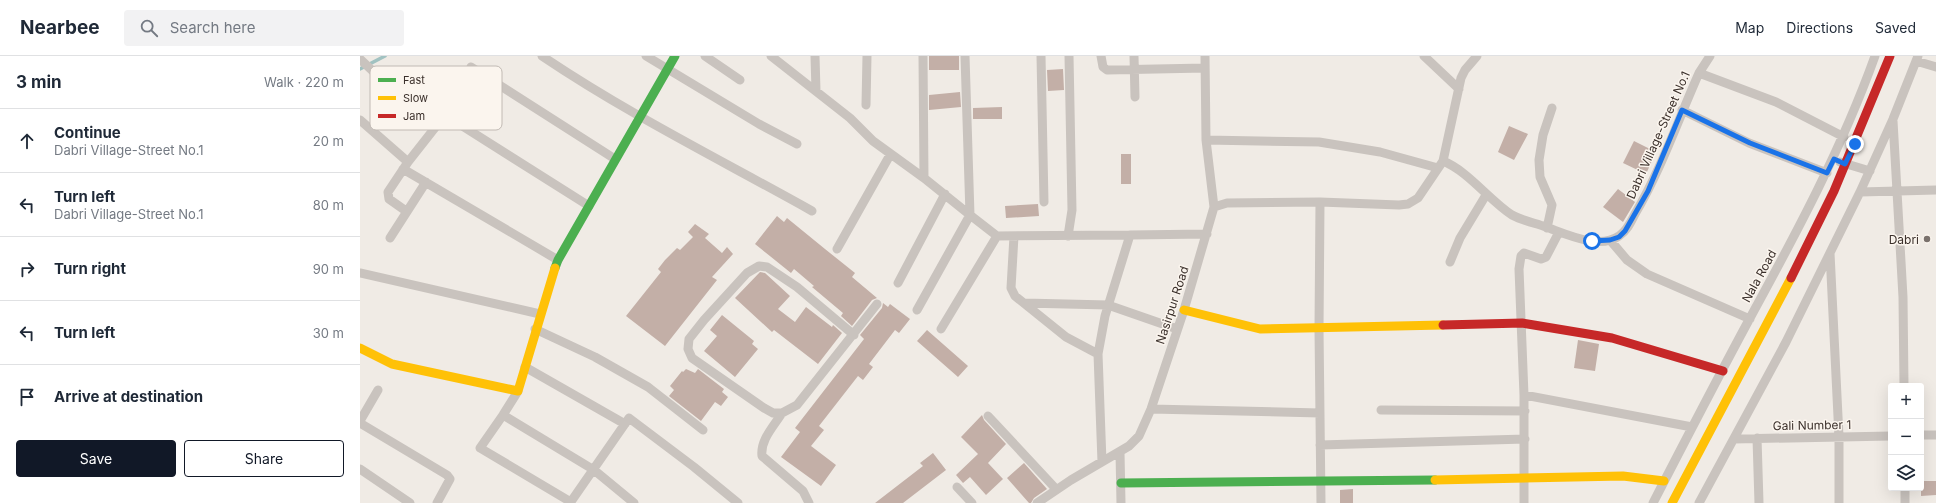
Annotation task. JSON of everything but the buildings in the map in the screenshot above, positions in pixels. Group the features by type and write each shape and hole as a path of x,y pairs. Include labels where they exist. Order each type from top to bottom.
{"street":[{"path":"542,56 575,79 639,116 812,211"},
{"path":"646,56 759,124 797,144"},
{"path":"675,56 639,116 558,260 540,314 518,391 504,415 480,448 570,502 594,470 629,418 694,467 738,503"},
{"path":"705,56 740,80"},
{"path":"771,56 850,118 873,141 890,155 924,178 997,236 1206,234"},
{"path":"815,56 816,91"},
{"path":"866,105 867,56"},
{"path":"923,56 924,178"},
{"path":"917,310 970,215 965,56"},
{"path":"1041,56 1044,202"},
{"path":"1068,236 1072,210 1070,56"},
{"path":"1102,56 1103,67 1107,70 1134,71 1205,68"},
{"path":"1134,56 1135,97"},
{"name":"Nasirpur Road","path":"1037,503 1056,489 1120,452 1139,436 1151,409 1184,310 1214,206 1206,140 1205,56"},
{"path":"1424,56 1459,89"},
{"path":"1214,206 1227,202 1408,204 1418,198 1441,165 1465,70 1477,56"},
{"name":"Nala Road","path":"1653,503 1692,427 1794,238 1834,159 1876,56"},
{"path":"1672,503 1763,332 1825,210 1890,56"},
{"name":"Dabri Village-Street No.1","path":"1610,240 1619,237 1625,231 1648,191 1682,110 1708,57"},
{"path":"1699,503 1786,342 1860,192 1917,58 1936,67"},
{"path":"361,60 370,69"},
{"path":"1699,73 1776,102 1844,137"},
{"path":"502,87 615,160"},
{"path":"1547,228 1552,205 1540,177 1539,160 1543,136 1552,108"},
{"path":"1682,110 1750,143 1827,173"},
{"path":"1892,119 1903,297 1904,383"},
{"path":"360,120 370,130"},
{"path":"370,130 406,165 426,182 558,260"},
{"path":"406,211 389,199 387,195 388,192 406,165 435,130"},
{"path":"468,130 589,206"},
{"path":"1206,140 1319,142 1380,152 1456,168 1486,195 1513,215 1576,239 1592,241 1610,240 1627,260 1648,274 1750,319"},
{"path":"837,249 890,155"},
{"path":"1834,159 1845,164 1870,171"},
{"path":"390,238 426,182"},
{"path":"1860,192 1936,190"},
{"path":"898,283 945,194"},
{"path":"1450,262 1460,238 1486,195"},
{"path":"1320,202 1319,329 1321,503"},
{"path":"1524,503 1525,411 1522,323 1518,269 1521,256 1524,253 1544,259 1559,232"},
{"path":"1102,462 1098,354 1108,305 1130,235"},
{"path":"941,329 997,236"},
{"path":"1014,236 1011,288 1015,296 1066,337 1098,354"},
{"path":"1830,253 1839,437 1839,503"},
{"path":"782,413 769,410 733,387 692,358 688,349 689,339 704,320 747,273 759,266 767,267 797,287 854,335"},
{"path":"360,273 540,314"},
{"path":"1024,303 1108,305 1177,329"},
{"path":"809,503 803,491 767,462 762,456 761,448 766,437 782,413 797,405 854,335 877,304"},
{"path":"1184,310 1247,327 1319,329 1522,323 1612,338 1723,371"},
{"path":"536,329 596,357 648,387 703,430"},
{"path":"360,348 392,364 518,391"},
{"path":"524,367 625,424"},
{"path":"378,390 360,422 447,475 450,479 437,503"},
{"path":"1524,395 1692,427"},
{"path":"1151,409 1320,413"},
{"path":"1381,410 1525,411"},
{"path":"504,415 594,470 634,503"},
{"path":"988,416 1056,489"},
{"path":"1924,435 1936,435"},
{"name":"Gali Number 1","path":"1734,439 1888,436"},
{"path":"1757,438 1759,503"},
{"path":"1320,445 1525,439"},
{"path":"1120,452 1121,503"},
{"path":"360,469 410,503"},
{"path":"1121,483 1321,482 1623,476 1664,481"},
{"path":"957,487 972,503"},
{"path":"1905,491 1905,503"}],"waterway":[{"path":"360,69 385,56"}],"traffic: fast":[{"path":"555,268 558,260 675,56"},
{"path":"1121,483 1435,480"}],"traffic: slow":[{"path":"360,348 392,364 518,391 555,268"},
{"path":"1672,503 1791,278"},
{"path":"1184,310 1260,329 1443,325"},
{"path":"1435,480 1623,476 1664,481"}],"traffic: jam":[{"path":"1791,278 1834,191 1890,56"},
{"path":"1443,325 1522,323 1612,338 1723,371"}],"place":[{"name":"Dabri","path":"1927,239"}],"route":[{"path":"1592,241 1610,240 1619,237 1625,231 1648,191 1682,110 1750,143 1827,173 1834,159 1845,164 1855,144"}]}
